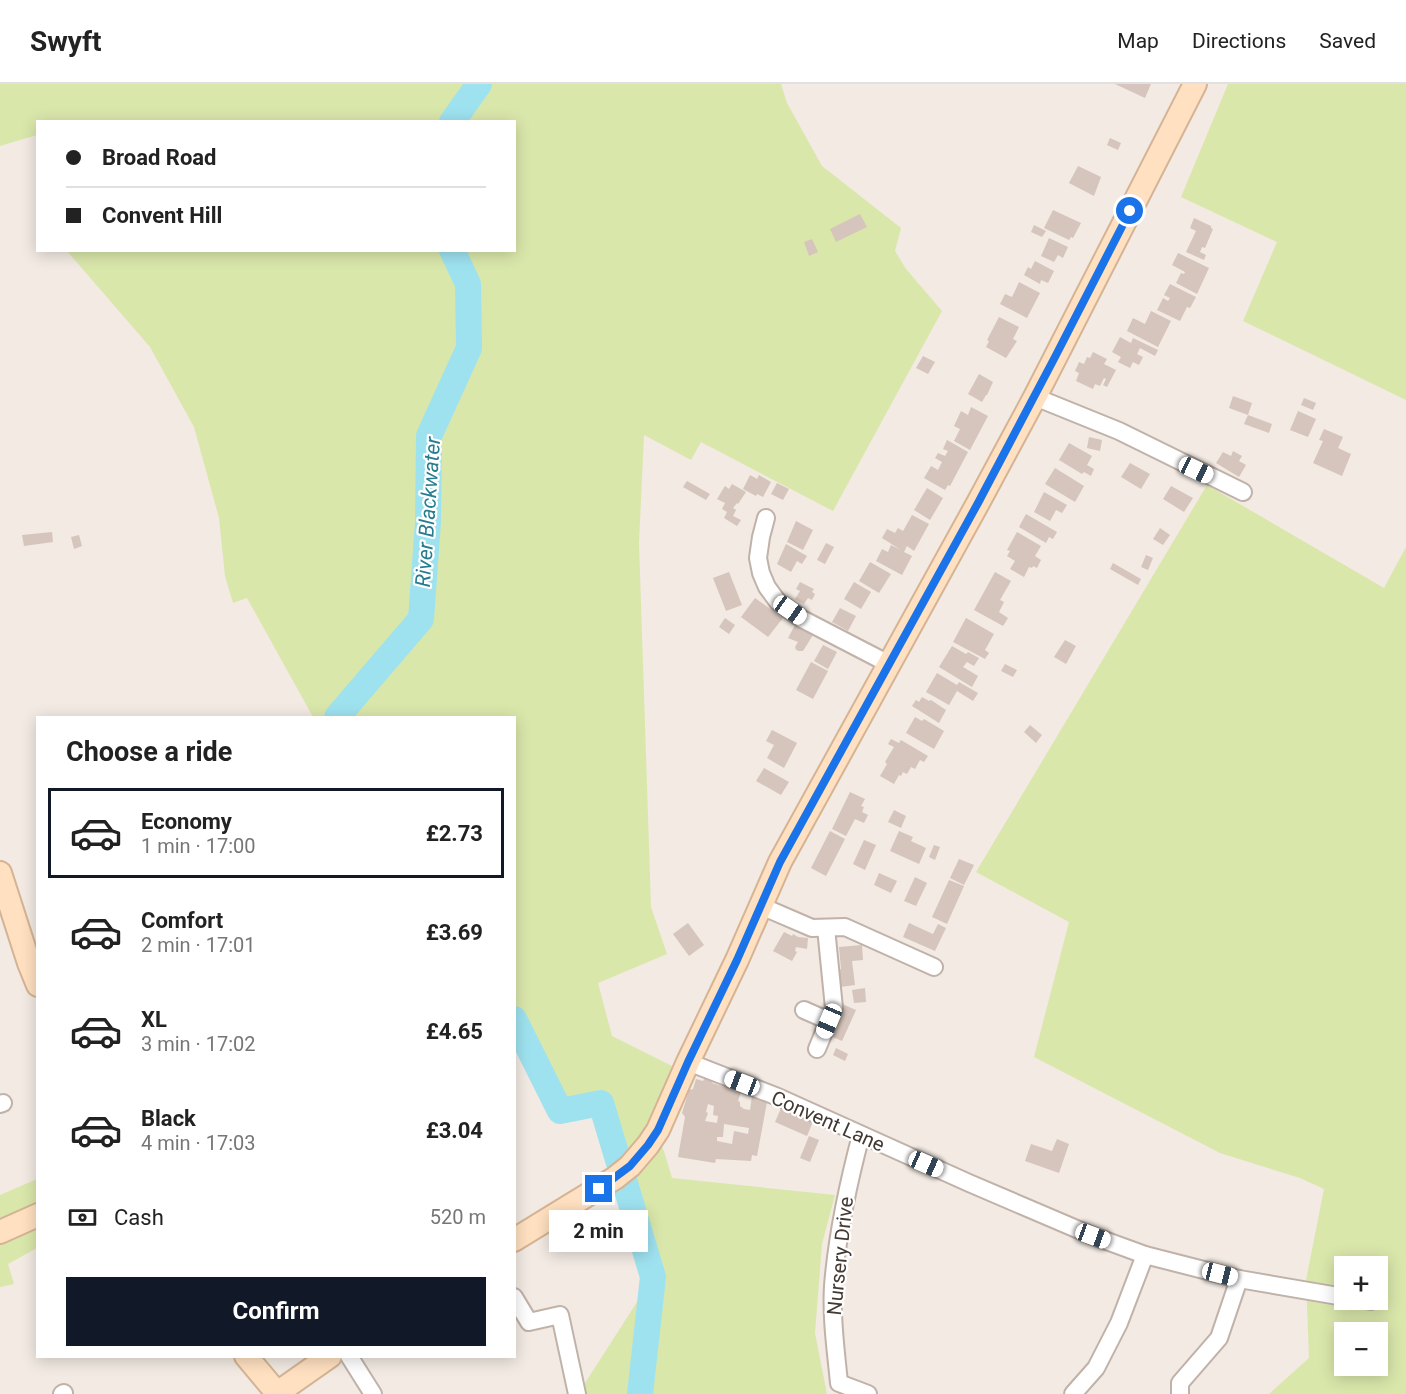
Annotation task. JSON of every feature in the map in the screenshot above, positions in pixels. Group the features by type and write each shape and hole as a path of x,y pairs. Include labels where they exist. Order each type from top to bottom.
{"main road":[{"path":"516,1239 599,1189 630,1166 658,1130 780,862 1035,397 1195,84"},
{"path":"0,873 36,980"},
{"path":"0,1232 36,1216"},
{"path":"248,1358 276,1394 327,1358"}],"street":[{"path":"1035,397 1119,431 1243,492"},
{"path":"766,518 758,558 767,587 778,602 802,619 889,664"},
{"path":"761,906 812,928 845,927 934,967"},
{"path":"817,1049 834,1008 826,928"},
{"path":"804,1010 829,1021"},
{"name":"Convent Lane","path":"688,1062 778,1097 1093,1236 1145,1255 1239,1279 1334,1295"},
{"name":"Nursery Drive","path":"861,1135 848,1184 839,1238 833,1287 833,1329 839,1383 868,1394"},
{"path":"1073,1394 1101,1359 1119,1323 1145,1255"},
{"path":"1180,1394 1179,1383 1219,1338 1239,1279"},
{"path":"516,1300 529,1322 560,1315 577,1394"},
{"path":"350,1358 373,1394"}],"green space":[{"path":"0,84 781,84 787,103 822,166 901,228 895,251 906,269 942,311 833,511 701,442 691,460 644,435 639,543 651,907 667,954 598,983 612,1036 676,1068 653,1131 664,1151 672,1178 835,1195 822,1244 815,1333 827,1394 578,1394 653,1277 601,1104 560,1111 516,1021 516,716 312,716 247,598 233,603 225,576 219,518 194,427 150,347 68,252 516,252 516,120 36,120 36,135 0,146"},
{"path":"1228,84 1406,84 1406,400 1243,321 1277,242 1181,197"},
{"path":"1207,485 1384,588 1406,547 1406,1394 1269,1394 1309,1358 1306,1280 1324,1189 1300,1178 1220,1153 1034,1057 1069,922 976,872"},
{"path":"36,1179 36,1202 0,1220 0,1195"},
{"path":"36,1223 36,1249 8,1264 14,1284 0,1287 0,1241"}],"building":[{"path":"1115,84 1151,84 1145,98"},
{"path":"1110,138 1121,143 1118,150 1107,145"},
{"path":"1078,166 1101,177 1094,196 1069,183"},
{"path":"1053,210 1081,223 1073,238 1069,240 1044,228"},
{"path":"860,214 867,227 836,242 830,229"},
{"path":"1194,218 1213,229 1205,248 1202,247 1200,252 1206,255 1204,260 1186,252 1196,231 1190,228"},
{"path":"1034,225 1046,231 1042,237 1031,232"},
{"path":"1049,238 1068,247 1063,258 1058,255 1054,262 1041,256"},
{"path":"812,239 818,252 809,256 804,242"},
{"path":"1178,253 1209,268 1197,294 1176,283 1181,273 1185,272 1172,265"},
{"path":"1035,261 1054,271 1048,283 1041,280 1040,284 1024,275"},
{"path":"1019,282 1040,293 1027,318 1000,304 1005,294 1012,297"},
{"path":"1170,284 1196,297 1190,308 1187,307 1180,321 1157,310 1163,298 1168,301 1170,298 1164,295"},
{"path":"1151,311 1171,321 1158,347 1127,331 1133,318 1145,324"},
{"path":"999,317 1019,327 1013,339 1017,341 1006,358 986,347 989,341 987,340"},
{"path":"1120,337 1131,343 1133,338 1158,350 1155,356 1140,348 1137,354 1143,357 1139,365 1133,362 1130,368 1118,362 1121,357 1112,352"},
{"path":"1093,352 1107,359 1104,364 1116,370 1107,387 1103,385 1106,379 1104,378 1100,386 1095,384 1093,389 1076,381 1079,373 1075,371 1079,362 1084,364"},
{"path":"923,356 935,362 928,374 916,368"},
{"path":"979,374 993,382 982,402 968,394"},
{"path":"1233,396 1252,403 1248,415 1229,408"},
{"path":"1304,398 1316,403 1313,410 1301,405"},
{"path":"971,407 988,416 970,450 954,441 960,429 954,426 961,411 968,415"},
{"path":"1298,411 1316,419 1308,437 1290,430"},
{"path":"1248,415 1272,424 1269,433 1244,424"},
{"path":"1324,429 1343,437 1338,448 1351,454 1342,476 1313,463 1323,441 1319,440"},
{"path":"1089,437 1102,440 1100,451 1087,448"},
{"path":"947,440 968,452 950,486 948,485 945,490 924,478 931,466 938,470 942,462 935,458 938,453 945,456 948,451 943,449"},
{"path":"1069,443 1092,456 1087,465 1094,469 1091,476 1084,472 1082,474 1059,460"},
{"path":"1233,451 1242,456 1239,461 1246,465 1239,477 1216,463 1223,452 1231,456"},
{"path":"1130,463 1150,474 1141,489 1121,477"},
{"path":"1055,468 1084,486 1075,502 1045,484"},
{"path":"750,475 757,479 759,475 771,482 763,497 743,489"},
{"path":"687,481 710,494 706,500 683,487"},
{"path":"777,483 789,489 783,500 771,494"},
{"path":"732,484 746,492 733,508 736,510 733,516 741,520 737,526 724,518 727,512 722,509 725,503 717,499 725,486 729,489"},
{"path":"1171,486 1193,498 1184,512 1163,499"},
{"path":"927,488 943,498 930,520 914,510"},
{"path":"1044,492 1067,505 1062,513 1056,510 1050,521 1034,512"},
{"path":"1026,514 1057,532 1053,539 1049,537 1046,543 1019,527"},
{"path":"912,515 929,524 914,551 907,546 904,552 912,556 902,575 876,561 882,549 888,552 891,545 901,550 882,538 887,529 895,533 898,528 903,531"},
{"path":"796,521 813,530 803,550 787,542"},
{"path":"1160,528 1170,535 1163,545 1153,539"},
{"path":"52,532 53,542 24,546 22,535"},
{"path":"1017,532 1041,546 1035,556 1041,560 1037,568 1029,567 1024,577 1010,569 1015,561 1007,556 1010,551 1007,550"},
{"path":"79,535 82,546 74,549 71,537"},
{"path":"826,543 834,547 825,564 817,560"},
{"path":"786,544 807,556 802,564 797,561 791,572 777,564"},
{"path":"1146,555 1153,558 1148,570 1141,567"},
{"path":"870,562 891,574 879,593 859,581"},
{"path":"1113,563 1141,579 1138,585 1110,569"},
{"path":"729,572 742,605 726,611 713,578"},
{"path":"995,572 1011,581 1000,600 1004,602 999,612 1008,618 1003,626 974,610"},
{"path":"800,582 814,589 812,592 815,594 812,600 808,598 804,604 795,599 800,591 796,589"},
{"path":"854,582 871,592 861,609 844,599"},
{"path":"755,598 783,618 768,637 741,617"},
{"path":"840,608 856,616 848,631 832,622"},
{"path":"725,618 735,625 729,634 719,627"},
{"path":"966,618 994,634 985,650 989,653 985,659 953,642"},
{"path":"795,625 813,635 803,651 796,650 798,642 788,638"},
{"path":"1065,640 1076,646 1066,664 1054,657"},
{"path":"823,645 837,652 828,669 814,661"},
{"path":"952,646 979,658 974,666 967,662 963,667 978,676 972,687 939,667"},
{"path":"811,662 828,671 813,699 796,690"},
{"path":"1005,664 1017,670 1013,677 1001,671"},
{"path":"937,673 957,685 959,682 978,693 973,701 957,691 949,705 926,692"},
{"path":"922,697 946,710 939,723 912,706"},
{"path":"915,717 922,721 924,719 944,731 934,749 906,733"},
{"path":"1030,725 1042,735 1036,743 1024,732"},
{"path":"772,730 797,743 784,768 767,758 774,745 766,741"},
{"path":"891,739 899,743 901,740 928,756 924,762 920,760 915,769 911,767 907,774 903,772 901,776 899,775 894,784 880,776 894,747 888,744"},
{"path":"764,768 789,782 781,795 756,781"},
{"path":"850,792 865,799 861,806 864,807 862,812 868,815 864,823 855,819 846,836 832,829"},
{"path":"894,810 906,816 901,828 888,822"},
{"path":"830,831 845,839 826,876 811,868"},
{"path":"899,831 913,837 911,841 926,848 919,864 890,851"},
{"path":"864,840 876,845 865,870 853,864"},
{"path":"934,845 940,847 935,860 929,857"},
{"path":"959,859 974,865 964,885 950,878"},
{"path":"879,873 897,881 891,893 874,885"},
{"path":"915,877 927,883 916,906 904,901"},
{"path":"949,880 964,886 947,924 932,917"},
{"path":"688,923 704,945 689,956 673,934"},
{"path":"909,923 933,934 938,924 946,928 935,951 903,937"},
{"path":"784,932 792,936 793,934 808,938 807,949 796,947 797,952 792,961 773,951"},
{"path":"862,945 863,960 852,961 855,985 840,987 839,947"},
{"path":"865,988 866,1002 854,1003 852,990"},
{"path":"842,1004 856,1010 842,1041 828,1035"},
{"path":"836,1048 848,1054 845,1061 833,1055"},
{"path":"705,1078 713,1081 712,1083 741,1092 738,1101 744,1109 750,1110 752,1096 767,1102 757,1156 752,1155 751,1161 716,1159 715,1163 678,1157 685,1117 682,1113 689,1090 693,1089 696,1079 703,1081","holes":["708,1104 714,1106 713,1115 718,1116 717,1123 705,1121","724,1124 749,1128 748,1134 734,1131 732,1144 717,1141 717,1137 723,1137"]},
{"path":"782,1106 814,1119 807,1136 775,1122"},
{"path":"809,1136 819,1140 810,1162 800,1158"},
{"path":"1057,1139 1069,1144 1059,1173 1025,1161 1031,1144 1052,1151"}],"waterway":[{"name":"River Blackwater","path":"453,120 479,84"},
{"name":"River Blackwater","path":"338,716 421,619 428,522 429,436 469,348 468,284 453,252"},
{"name":"River Blackwater","path":"516,1023 560,1111 601,1103 653,1277 640,1394"}],"route":[{"path":"599,1189 630,1166 658,1130 780,862 978,503 1130,211"}]}
